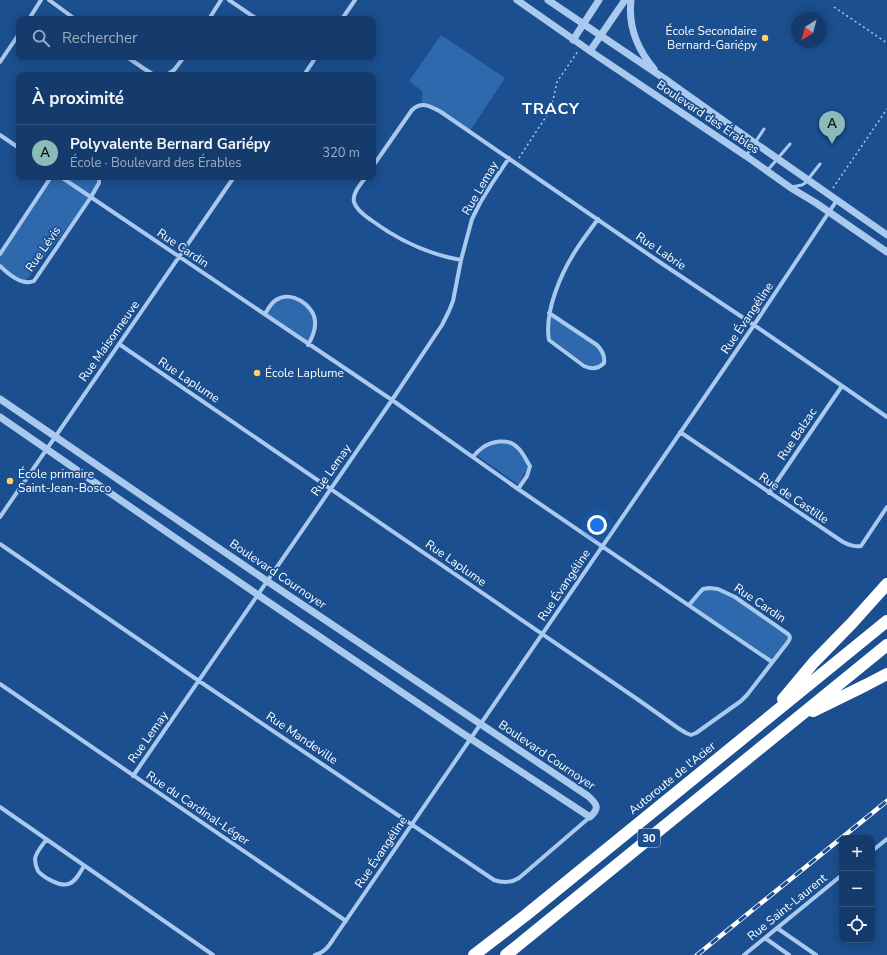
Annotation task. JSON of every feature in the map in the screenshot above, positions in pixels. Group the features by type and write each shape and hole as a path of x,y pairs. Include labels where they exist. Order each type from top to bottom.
{"highway":[{"path":"765,721 814,662 887,584"},
{"name":"Autoroute de l'Acier","path":"474,955 521,919 887,621"},
{"name":"30","path":"506,955 887,645"},
{"path":"792,722 887,674"}],"street":[{"path":"31,16 41,0"},
{"path":"49,0 71,16"},
{"path":"211,16 221,0"},
{"path":"229,0 253,16"},
{"path":"344,16 355,0"},
{"name":"Boulevard des Érables","path":"517,0 887,252"},
{"name":"Boulevard des Érables","path":"548,0 668,81 887,235"},
{"path":"574,40 600,0"},
{"path":"590,51 625,0"},
{"path":"631,0 630,9 632,26 638,44 654,69 668,81"},
{"path":"0,62 16,38"},
{"path":"131,60 149,72"},
{"path":"171,72 182,60"},
{"path":"306,72 314,60"},
{"name":"Rue Labrie","path":"376,162 412,110 422,104 431,107 441,112 509,158 887,416"},
{"path":"0,135 16,146"},
{"name":"Rue Lemay","path":"133,776 392,400 446,318 453,301 461,260 472,219 491,185 509,158"},
{"path":"0,254 49,180"},
{"name":"Rue Cardin","path":"66,180 265,314 308,345 392,400 473,458 772,662 790,639 788,634 735,597 718,589 703,589 689,605"},
{"path":"91,197 99,183 99,180"},
{"name":"Rue Maisonneuve","path":"0,517 232,180"},
{"path":"364,180 357,190 354,197 354,202 358,209 366,216 384,230 409,244 421,249 461,260"},
{"name":"Rue Lévis","path":"0,266 10,275 23,282 34,281 91,197"},
{"name":"Rue Évangéline","path":"315,955 322,953 326,949 346,921 754,325 837,200"},
{"path":"549,313 597,345 601,349 605,358 604,363 600,367 590,368 584,366 550,340 548,327 549,313 556,290 566,267 598,219"},
{"path":"265,314 274,300 280,297 294,297 300,300 313,312 316,321 313,337 308,345"},
{"name":"Rue Laplume","path":"119,344 686,734 691,736 696,734 741,701 772,662"},
{"name":"Rue Balzac","path":"769,493 842,386"},
{"name":"Boulevard Cournoyer","path":"0,399 588,796 594,801 597,807 595,812 590,817"},
{"path":"0,417 258,595 590,817"},
{"name":"Rue de Castille","path":"680,432 843,542 855,547 861,546 887,507"},
{"path":"473,458 480,449 491,443 512,443 518,447 530,466 527,476 518,489"},
{"name":"Rue Mandeville","path":"0,544 199,681 494,880 508,882 519,878 590,817"},
{"name":"Rue du Cardinal-Léger","path":"0,684 346,921"},
{"path":"0,807 213,955"},
{"path":"875,849 887,839"},
{"path":"46,840 35,857 35,864 39,871 47,878 54,882 68,885 73,881 84,866"},
{"name":"Rue Saint-Laurent","path":"744,955 839,877"},
{"path":"777,928 816,955"},
{"path":"765,938 789,955"}],"lane":[{"path":"746,156 764,129"},
{"path":"767,171 790,144"},
{"path":"791,188 802,185 820,164"}],"path":[{"path":"834,7 887,43"},
{"path":"519,158 551,109 557,82 580,49"},
{"path":"833,188 887,109"}],"shaded area":[{"path":"441,35 505,78 470,131 436,107 422,103 422,91 409,81"},
{"path":"51,180 98,180 91,197 28,278 24,280 9,273 0,264 0,256"},
{"path":"287,298 299,301 312,312 314,328 310,342 267,314 272,307 274,300"},
{"path":"550,315 596,346 601,353 603,363 599,366 590,367 551,339 549,327"},
{"path":"498,442 506,442 518,447 528,466 519,485 475,454 480,449"},
{"path":"703,589 726,592 790,636 772,661 690,604"}],"railway":[{"path":"697,955 887,801"}],"place":[{"name":"École Secondaire Bernard-Gariépy","path":"765,38"},
{"name":"Polyvalente Bernard Gariépy","path":"832,144"},
{"name":"École Laplume","path":"257,373"},
{"name":"École primaire Saint-Jean-Bosco","path":"10,481"}],"district":[{"name":"TRACY","path":"551,108"}]}
